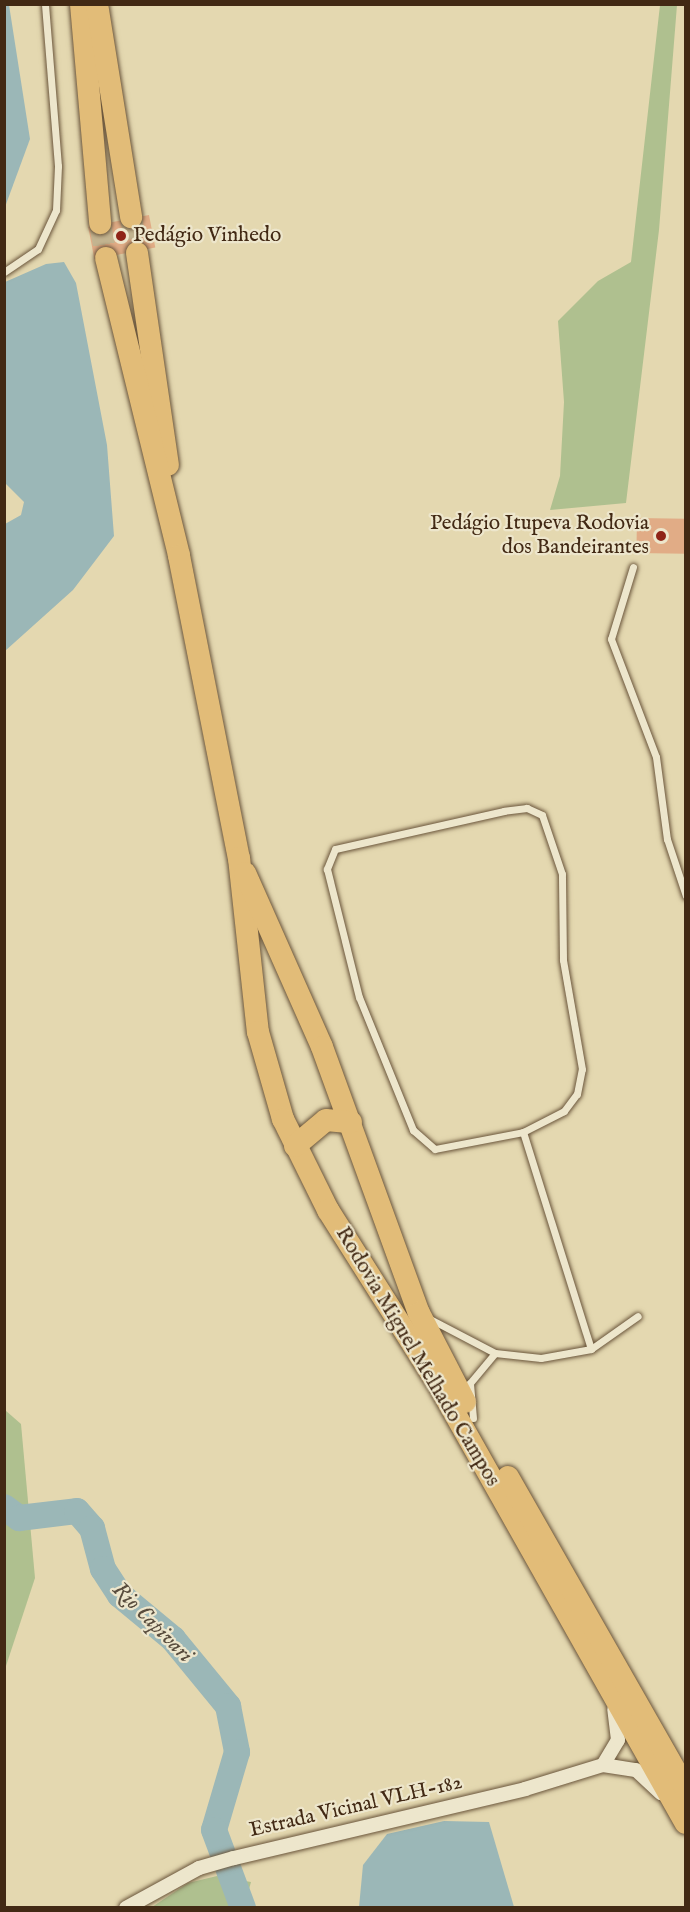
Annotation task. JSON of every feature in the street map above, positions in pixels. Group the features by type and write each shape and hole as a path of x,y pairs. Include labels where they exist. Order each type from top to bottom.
{"highway":[{"path":"81,4 100,223"},
{"path":"97,4 131,217"},
{"name":"Rodovia Miguel Melhado Campos","path":"137,253 153,333 179,556"},
{"name":"Rodovia Miguel Melhado Campos","path":"106,258 179,556 239,858 258,1032 295,1146 350,1247 441,1389 685,1823"},
{"name":"Rodovia Miguel Melhado Campos","path":"239,858 351,1122 419,1312 473,1418 686,1789"},
{"path":"295,1146 326,1120 351,1122"}],"street":[{"path":"598,1669 619,1726 618,1740 603,1765 646,1777 685,1823"},
{"name":"Estrada Vicinal VLH-182","path":"126,1908 199,1868 525,1789 603,1765"}],"lane":[{"path":"4,272 38,249 56,210 45,4"},
{"path":"633,567 611,639 656,757 667,839 686,896"},
{"path":"527,808 542,815 562,874 563,960 582,1069 577,1094 564,1111 523,1132 435,1149 413,1130 359,997 327,869 335,849 516,809 527,808"},
{"path":"523,1132 591,1349"},
{"path":"419,1312 495,1353 541,1358 591,1349 638,1316"},
{"path":"473,1418 470,1383 495,1353"}],"green space":[{"path":"660,5 677,5 659,230 626,503 550,510 560,476 564,402 558,321 598,281 631,262"},
{"path":"5,1410 21,1424 35,1578 5,1669"},
{"path":"217,1876 251,1882 244,1907 152,1907 188,1883"}],"water":[{"path":"4,5 9,5 30,139 5,207"},
{"path":"64,262 76,283 107,445 114,536 73,590 5,651 5,524 21,515 24,502 5,483 5,282 46,264"},
{"path":"444,1821 489,1822 514,1907 359,1907 363,1865 387,1834"}],"building":[{"name":"Pedágio Vinhedo","path":"149,215 155,247 94,259 88,227"},
{"name":"Pedágio Itupeva Rodovia dos Bandeirantes","path":"637,518 686,519 685,554 636,553"}],"waterway":[{"name":"Rio Capivari","path":"4,1507 19,1518 77,1511 92,1528 103,1569 120,1595 173,1639 228,1706 237,1752 214,1830 243,1908"}],"tunnel":[{"path":"131,217 137,253"},
{"path":"100,223 106,258"}],"place":[{"name":"Pedágio Vinhedo","path":"121,236"},
{"name":"Pedágio Itupeva Rodovia dos Bandeirantes","path":"661,536"}]}
